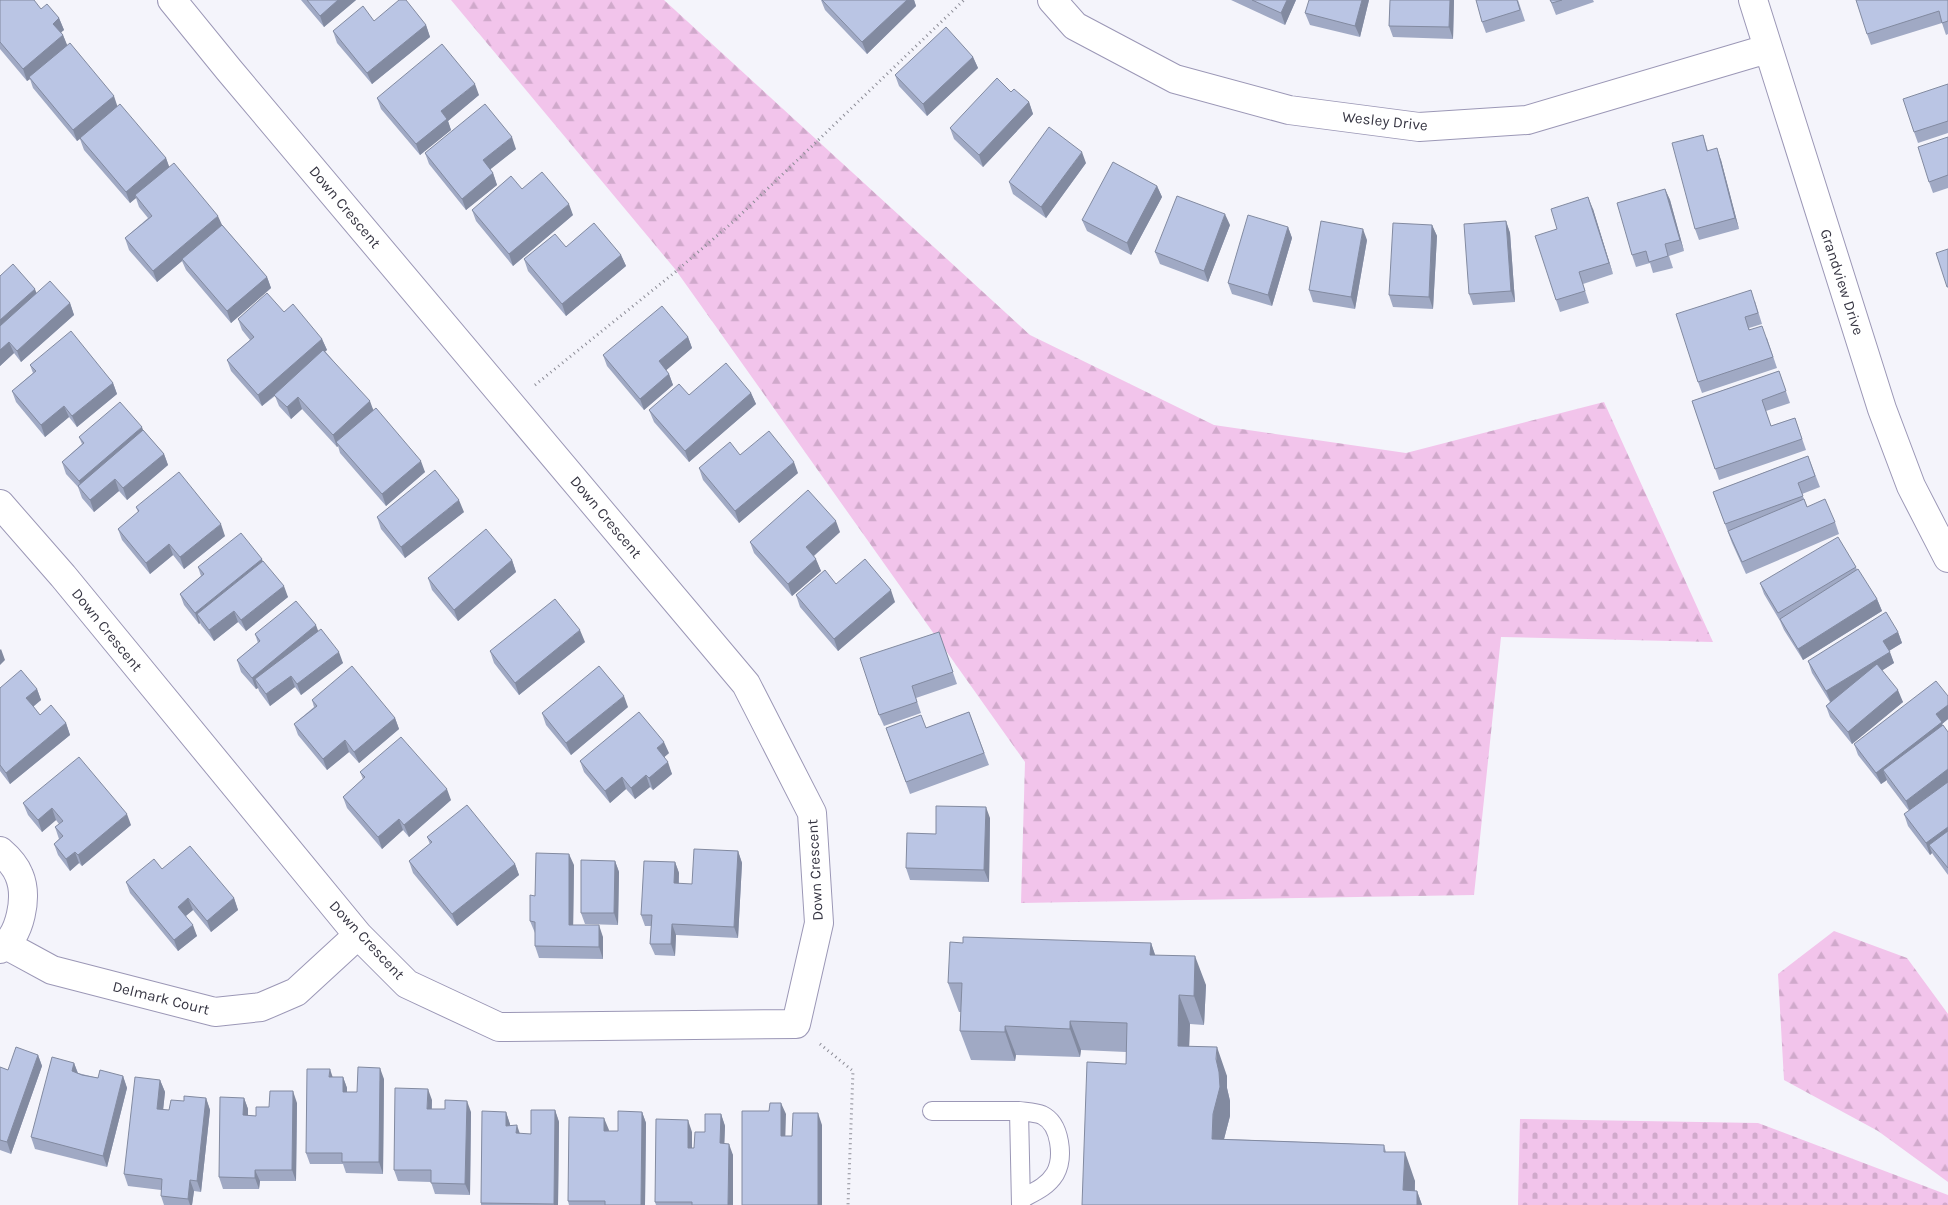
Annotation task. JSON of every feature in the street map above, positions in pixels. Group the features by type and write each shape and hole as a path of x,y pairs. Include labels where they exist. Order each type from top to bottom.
{"street":[{"name":"Down Crescent","path":"0,504 63,576 358,935 407,984 499,1027 796,1024 819,923 812,813 746,684 512,404 235,78 172,0"},
{"name":"Wesley Drive","path":"1052,0 1075,26 1175,79 1289,110 1419,127 1527,120 1767,49"},
{"name":"Grandview Drive","path":"1752,0 1882,409 1911,486 1948,558"},
{"name":"Delmark Court","path":"0,851 8,857 19,874 23,894 21,914 14,932 3,947 52,970 215,1012 262,1006 296,992 358,935"}],"lane":[{"path":"932,1110 1019,1111 1042,1115 1054,1127 1059,1144 1059,1161 1055,1174 1042,1188 1021,1202"},
{"path":"1019,1111 1021,1202"}],"path":[{"path":"512,404 674,273 734,221 964,0"},
{"path":"796,1024 853,1071 848,1205"}],"green space":[{"path":"451,0 664,0 1030,335 1214,425 1406,453 1604,402 1713,642 1501,637 1474,895 1021,903 1025,762 675,269"},
{"path":"1834,931 1907,958 1948,1014 1948,1182 1878,1131 1784,1080 1778,974"},
{"path":"1520,1119 1758,1123 1948,1195 1948,1205 1518,1205"}],"building":[{"path":"0,0 34,0 41,9 47,4 59,18 53,24 63,35 23,69 0,42"},
{"path":"307,0 338,0 320,16"},
{"path":"399,0 406,0 426,25 367,73 333,31 363,6 374,21"},
{"path":"822,0 907,0 862,42"},
{"path":"1252,0 1287,0 1281,13"},
{"path":"1309,0 1362,0 1355,26 1305,13"},
{"path":"1390,0 1450,0 1449,27 1389,26"},
{"path":"1476,0 1517,0 1520,10 1482,22"},
{"path":"1550,0 1562,0 1552,3"},
{"path":"1856,0 1948,0 1948,21 1942,23 1939,11 1867,34"},
{"path":"946,27 973,57 923,104 895,75"},
{"path":"70,43 114,96 73,130 29,77"},
{"path":"442,44 475,84 441,111 447,119 416,144 377,98"},
{"path":"997,78 1011,92 1014,89 1029,102 979,155 950,128"},
{"path":"1948,84 1948,121 1914,132 1903,99"},
{"path":"120,104 166,158 126,192 80,138"},
{"path":"485,104 512,137 483,160 493,173 462,199 425,153"},
{"path":"1049,127 1082,152 1041,207 1009,182"},
{"path":"1703,135 1707,151 1717,148 1735,218 1695,229 1672,143"},
{"path":"1948,137 1948,175 1929,182 1918,147"},
{"path":"1113,162 1157,186 1127,243 1082,220"},
{"path":"174,163 218,216 153,271 125,238 152,216 135,195"},
{"path":"542,172 569,204 509,254 472,210 511,176 522,189"},
{"path":"1665,189 1680,240 1665,244 1668,256 1649,262 1646,251 1632,255 1617,203"},
{"path":"1177,196 1225,214 1204,271 1155,252"},
{"path":"1588,197 1609,263 1579,272 1585,291 1556,300 1535,236 1557,229 1551,209"},
{"path":"1248,215 1288,227 1268,295 1228,283"},
{"path":"1321,221 1363,229 1351,297 1309,290"},
{"path":"1506,221 1511,291 1469,294 1464,224"},
{"path":"594,223 621,255 562,304 524,259 555,234 566,247"},
{"path":"1393,223 1432,225 1429,297 1389,295"},
{"path":"222,225 267,277 227,311 182,259"},
{"path":"1948,249 1948,287 1947,287 1936,253"},
{"path":"13,264 35,289 0,320 0,276"},
{"path":"50,281 70,303 17,351 9,342 0,350 0,326"},
{"path":"1751,290 1758,313 1745,317 1749,330 1762,326 1773,357 1698,382 1676,314"},
{"path":"267,293 284,312 293,304 322,339 258,395 227,360 254,337 238,319"},
{"path":"662,306 688,337 659,361 669,374 640,399 603,355"},
{"path":"71,331 113,383 72,416 64,406 41,425 12,391 36,371 30,365"},
{"path":"323,350 370,401 333,435 298,397 287,407 274,395"},
{"path":"726,363 751,393 685,451 649,410 679,384 689,395"},
{"path":"1779,371 1786,391 1762,400 1771,426 1795,418 1802,439 1715,469 1692,401"},
{"path":"120,402 142,427 79,481 62,462 84,443 79,437"},
{"path":"376,408 421,461 382,494 336,442"},
{"path":"143,430 164,454 123,488 115,479 90,500 78,486"},
{"path":"769,431 794,462 735,511 699,468 730,442 740,455"},
{"path":"1808,456 1815,476 1798,483 1803,496 1725,524 1713,492"},
{"path":"435,470 459,500 401,547 377,517"},
{"path":"179,472 221,524 180,557 169,544 146,563 118,529 139,511 136,507"},
{"path":"808,490 836,521 806,547 816,559 788,584 750,542"},
{"path":"1804,499 1807,507 1825,499 1835,522 1742,562 1728,531"},
{"path":"486,529 512,560 454,610 428,578"},
{"path":"241,533 262,559 195,613 180,594 204,574 198,567"},
{"path":"1838,537 1856,567 1778,613 1760,583"},
{"path":"865,559 891,590 834,639 796,595 825,570 836,584"},
{"path":"263,561 284,586 241,620 234,611 209,630 197,614"},
{"path":"1858,569 1877,599 1798,649 1780,619"},
{"path":"555,599 580,630 515,683 490,651"},
{"path":"296,601 316,625 252,678 237,660 260,641 255,634"},
{"path":"1886,612 1898,632 1883,641 1890,652 1826,691 1808,661"},
{"path":"321,629 339,652 297,684 291,676 266,694 255,679"},
{"path":"939,632 953,672 912,686 917,702 879,715 860,658"},
{"path":"1877,664 1898,690 1848,732 1826,706"},
{"path":"352,666 395,718 354,752 345,740 323,759 294,724 317,706 312,700"},
{"path":"599,666 624,696 566,743 542,713"},
{"path":"21,670 37,689 26,698 40,715 51,705 66,723 6,773 0,765 0,688"},
{"path":"1936,681 1948,696 1948,705 1936,714 1942,722 1876,773 1854,744"},
{"path":"639,712 664,742 657,748 668,762 649,778 646,775 631,788 622,777 605,791 580,761"},
{"path":"969,712 984,753 906,782 886,728 921,715 926,728"},
{"path":"1943,725 1948,732 1948,769 1906,801 1883,770"},
{"path":"401,737 447,789 404,825 399,819 378,837 343,797 365,777 360,772"},
{"path":"79,757 127,814 78,855 75,852 66,859 54,844 63,836 55,827 63,821 52,808 38,820 23,803"},
{"path":"1948,782 1948,827 1926,843 1904,814"},
{"path":"467,805 515,864 452,914 409,861 432,842 427,837"},
{"path":"936,806 986,807 984,870 906,868 907,833 936,834"},
{"path":"1948,831 1948,868 1929,845"},
{"path":"190,846 234,898 207,921 188,898 178,907 193,925 174,940 126,882 154,859 162,869"},
{"path":"694,849 738,851 734,927 672,924 671,944 650,944 652,915 641,915 644,861 675,862 674,883 692,884"},
{"path":"536,853 569,854 569,925 599,925 599,947 535,946 535,922 530,921 530,895 535,896"},
{"path":"581,860 615,861 614,913 581,913"},
{"path":"963,937 1151,943 1150,955 1195,956 1194,996 1179,995 1178,1046 1217,1047 1216,1059 1220,1087 1213,1114 1212,1139 1384,1145 1384,1152 1405,1152 1403,1190 1417,1191 1417,1205 1082,1205 1087,1062 1126,1064 1127,1023 1070,1021 1070,1029 1005,1026 1005,1032 960,1031 962,983 948,983 950,942 963,943"},
{"path":"16,1047 38,1055 7,1142 0,1140 0,1067 8,1070"},
{"path":"52,1057 74,1063 72,1071 82,1075 98,1078 100,1070 123,1076 103,1156 31,1137"},
{"path":"358,1067 380,1068 379,1162 342,1162 342,1153 306,1153 307,1069 330,1069 329,1077 343,1077 343,1092 357,1092"},
{"path":"135,1077 160,1080 157,1109 169,1110 171,1100 184,1101 184,1096 206,1098 197,1181 190,1180 188,1199 161,1196 162,1179 124,1174"},
{"path":"395,1088 428,1089 427,1109 445,1109 445,1100 467,1101 465,1184 431,1183 431,1170 394,1170"},
{"path":"270,1091 293,1091 292,1170 255,1170 255,1178 219,1177 220,1097 244,1098 243,1115 256,1116 256,1107 269,1107"},
{"path":"770,1103 781,1103 781,1136 792,1136 793,1113 818,1113 818,1205 742,1205 742,1111 769,1111"},
{"path":"531,1110 555,1110 554,1204 481,1203 482,1111 506,1112 506,1126 517,1125 516,1133 531,1134"},
{"path":"618,1111 642,1112 641,1205 605,1205 605,1201 568,1201 569,1117 604,1118 604,1131 618,1131"},
{"path":"705,1114 721,1114 720,1143 729,1144 728,1205 692,1205 692,1202 655,1202 656,1119 688,1120 688,1148 694,1148 695,1132 705,1132"}]}
